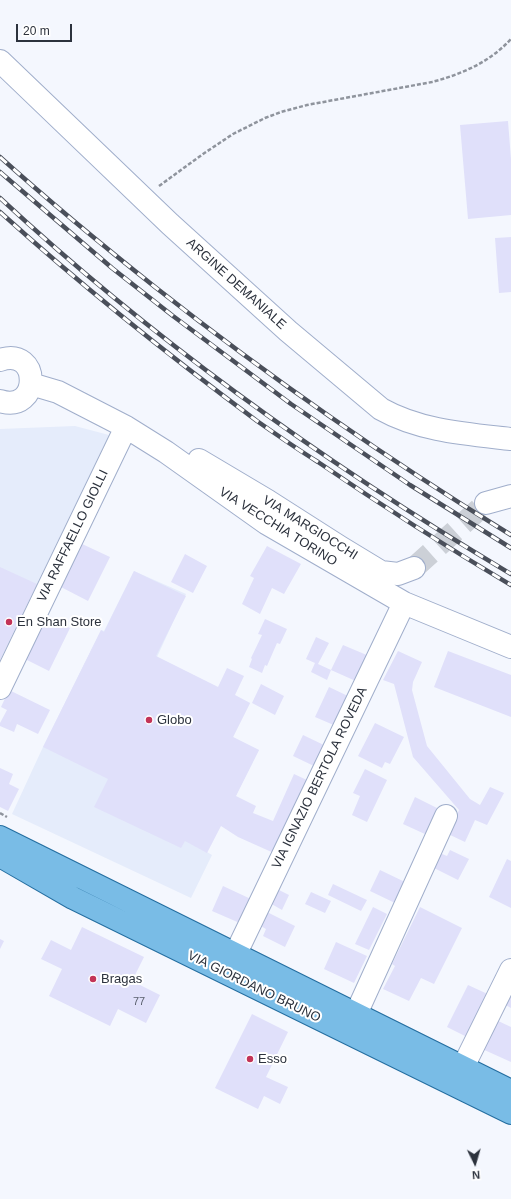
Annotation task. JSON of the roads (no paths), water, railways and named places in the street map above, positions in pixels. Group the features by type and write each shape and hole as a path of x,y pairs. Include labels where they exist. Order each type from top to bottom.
{"main road":[{"name":"VIA GIORDANO BRUNO","path":"0,837 511,1091"},
{"name":"VIA GIORDANO BRUNO","path":"0,856 73,898 511,1113"}],"street":[{"name":"ARGINE DEMANIALE","path":"0,61 170,224 288,331 381,409 392,415 420,425 442,430 511,439"},
{"path":"0,360 5,358 19,360 25,364 32,377 29,391 24,397 18,401 0,401"},
{"name":"VIA VECCHIA TORINO","path":"31,384 58,392 126,427 166,452 266,523 404,603 511,647"},
{"name":"VIA RAFFAELLO GIOLLI","path":"0,688 126,427"},
{"name":"VIA MARGIOCCHI","path":"166,452 184,452 268,501 381,572 398,574 414,568"},
{"path":"486,503 511,496"},
{"name":"VIA IGNAZIO BERTOLA ROVEDA","path":"236,953 404,603"},
{"path":"356,1014 446,816"},
{"path":"463,1067 511,970"}],"tunnel":[{"path":"414,568 486,503"}],"railway":[{"path":"0,157 115,255 241,353 374,447 511,535"},
{"path":"0,172 112,268 173,316 291,404 410,485 511,548"},
{"path":"0,198 59,251 120,302 245,400 376,490 511,574"},
{"path":"0,212 62,267 126,320 257,421 389,510 511,585"}],"place":[{"name":"En Shan Store","path":"9,622"},
{"name":"Globo","path":"149,720"},
{"name":"Bragas","path":"93,979"},
{"name":"Esso","path":"250,1059"}]}
